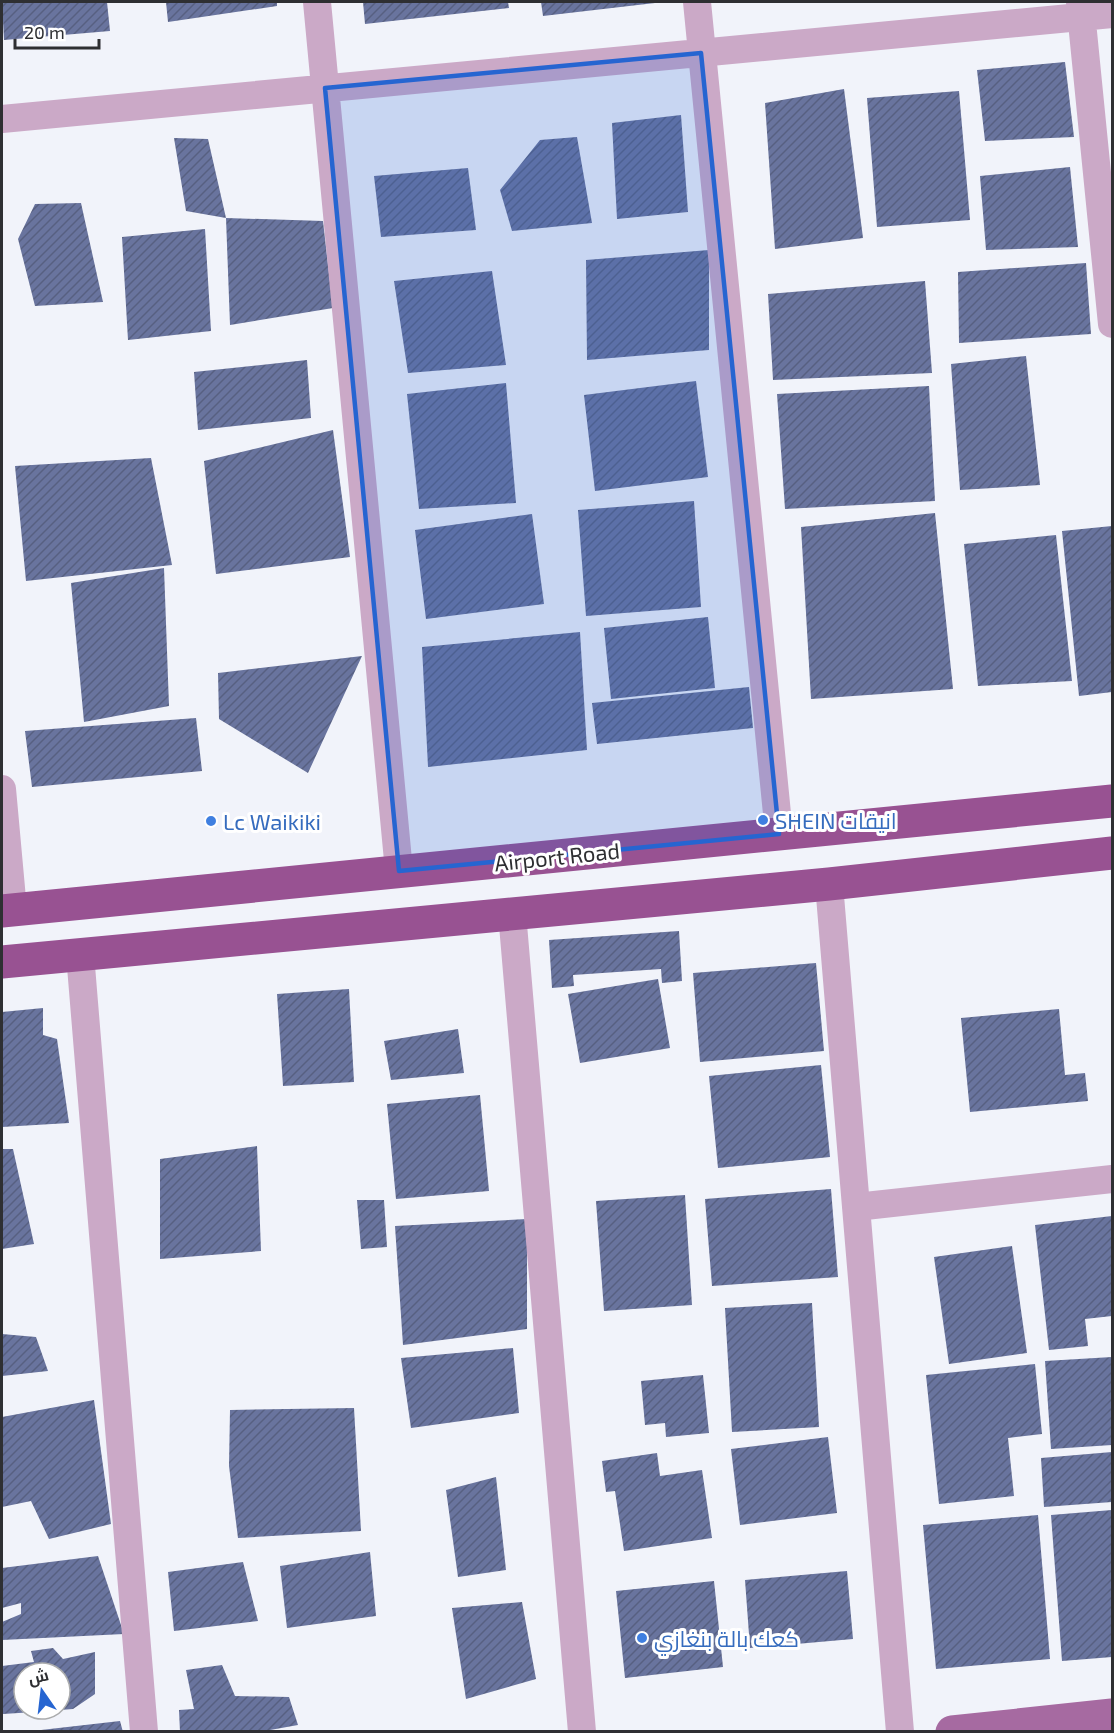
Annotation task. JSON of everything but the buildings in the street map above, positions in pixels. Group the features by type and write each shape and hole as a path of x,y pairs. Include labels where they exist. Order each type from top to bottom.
{"highway":[{"name":"Airport Road","path":"7,910 1113,801"},
{"path":"2,962 829,884 1113,853"}],"main road":[{"path":"952,1731 1113,1715"}],"street":[{"path":"316,2 399,871"},
{"path":"697,2 779,834"},
{"path":"2,119 701,53 1080,9 1113,14"},
{"path":"1080,9 1113,324"},
{"path":"2,789 7,910"},
{"path":"829,884 900,1731"},
{"path":"512,913 582,1731"},
{"path":"80,954 144,1731"},
{"path":"856,1207 1113,1179"}],"highlighted area":[{"path":"701,53 779,834 399,871 325,88"}],"place":[{"name":"SHEIN انيقات","path":"763,820"},
{"name":"Lc Waikiki","path":"211,821"},
{"name":"كعك بالة بنغازي","path":"642,1638"}]}
